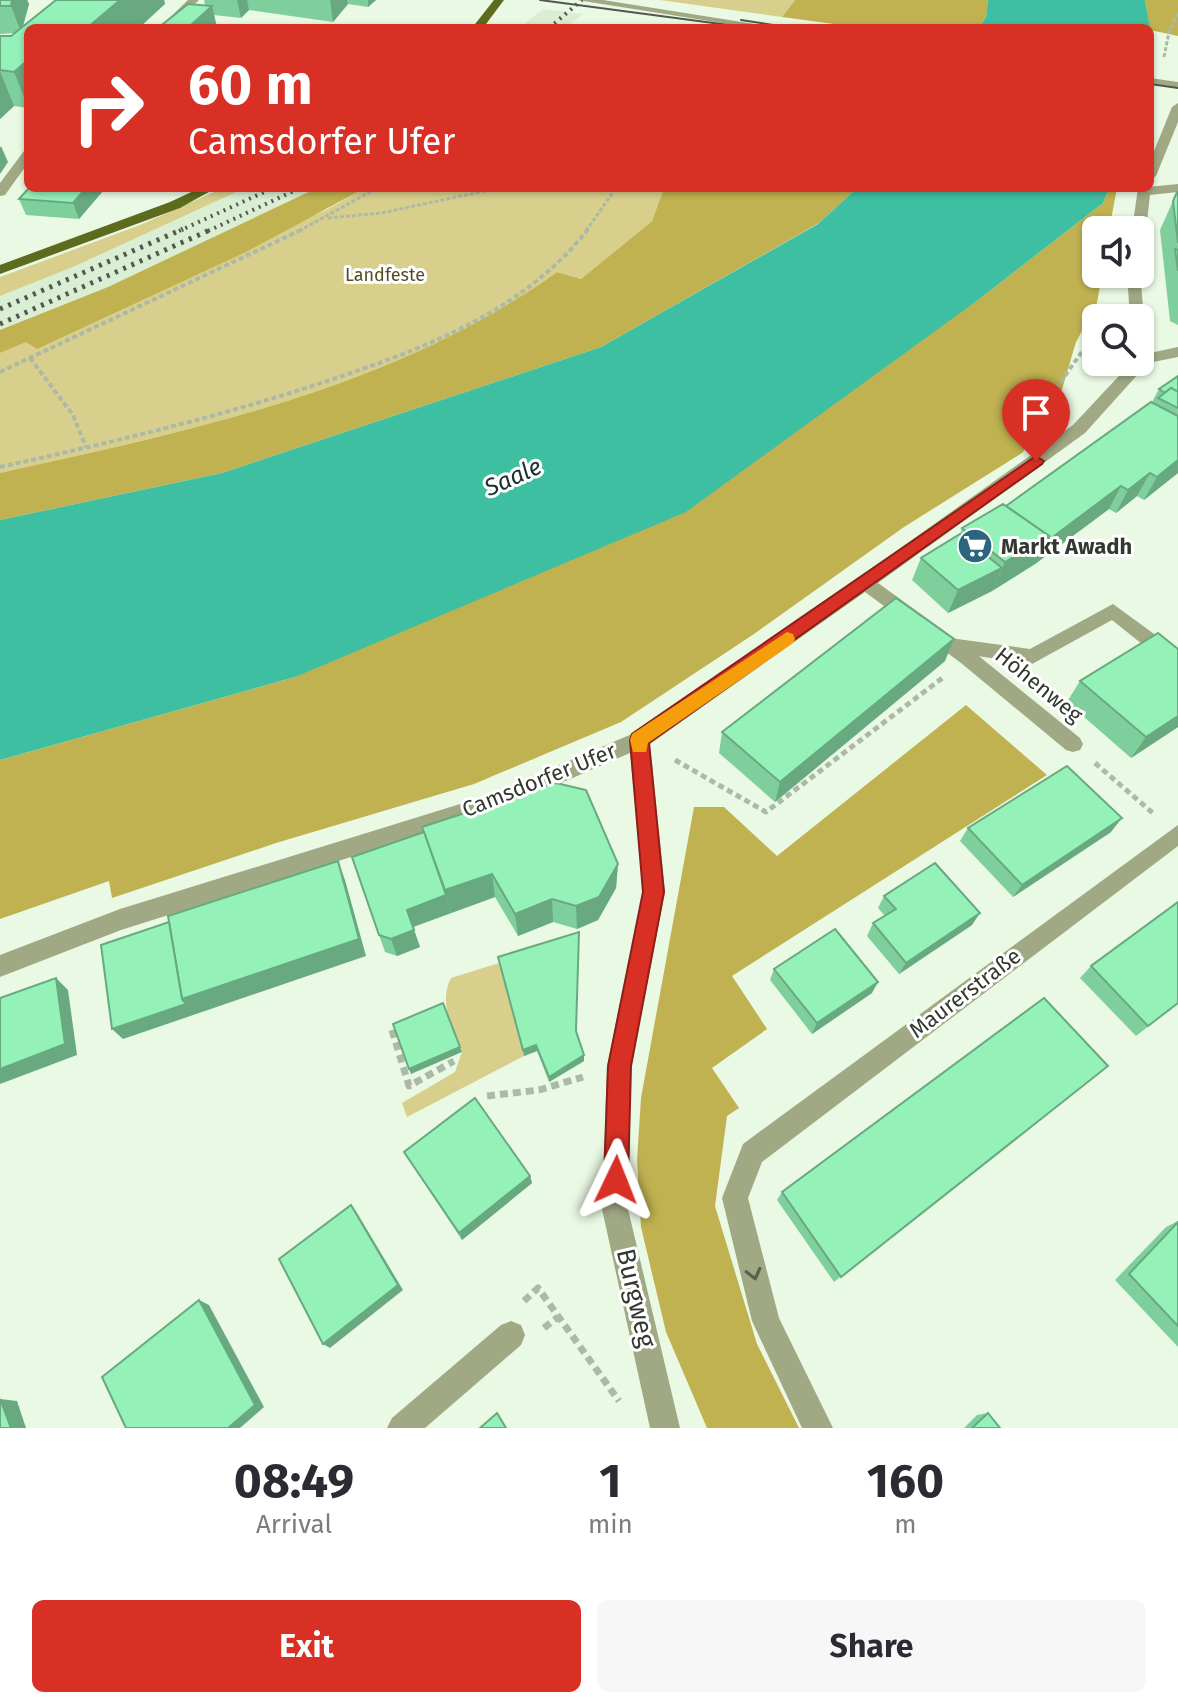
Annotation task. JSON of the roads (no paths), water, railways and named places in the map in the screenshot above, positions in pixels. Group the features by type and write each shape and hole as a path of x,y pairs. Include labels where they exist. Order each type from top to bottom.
{"main road":[{"path":"480,24 499,0"},
{"path":"0,270 175,205 202,192"}],"street":[{"path":"168,24 194,0"},
{"path":"582,0 617,2 751,24"},
{"path":"1154,82 1178,85"},
{"path":"1154,166 1178,107"},
{"path":"0,192 24,159"},
{"path":"1154,189 1178,188"},
{"path":"1141,216 1144,192"},
{"path":"1154,357 1178,352"},
{"name":"Camsdorfer Ufer","path":"0,966 134,915 491,804 639,740 1079,429 1127,376"},
{"name":"Höhenweg","path":"864,582 968,658 1073,744"},
{"path":"950,645 1032,657 1113,611 1171,656"},
{"name":"Burgweg","path":"639,740 654,892 619,1066 615,1209 665,1428"},
{"name":"Maurerstraße","path":"818,1428 766,1321 735,1198 752,1153 1178,834"},
{"path":"402,1428 511,1335"}],"water":[{"path":"988,0 1145,0 1149,24 982,24 986,17"},
{"name":"Saale","path":"853,192 1107,192 1103,203 1082,216 1082,219 978,300 686,512 295,677 0,760 0,520 222,473 601,347 818,224"}],"tram line":[{"path":"540,0 721,24"},
{"path":"741,20 766,24"},
{"path":"1154,85 1178,88"}],"railway":[{"path":"554,24 582,0"},
{"path":"179,231 264,192"},
{"path":"208,231 291,192"},
{"path":"0,309 183,229"},
{"path":"0,324 212,229"}],"place":[{"name":"Markt Awadh","path":"975,546"}],"park label":[{"name":"Landfeste","path":"385,275"}]}
